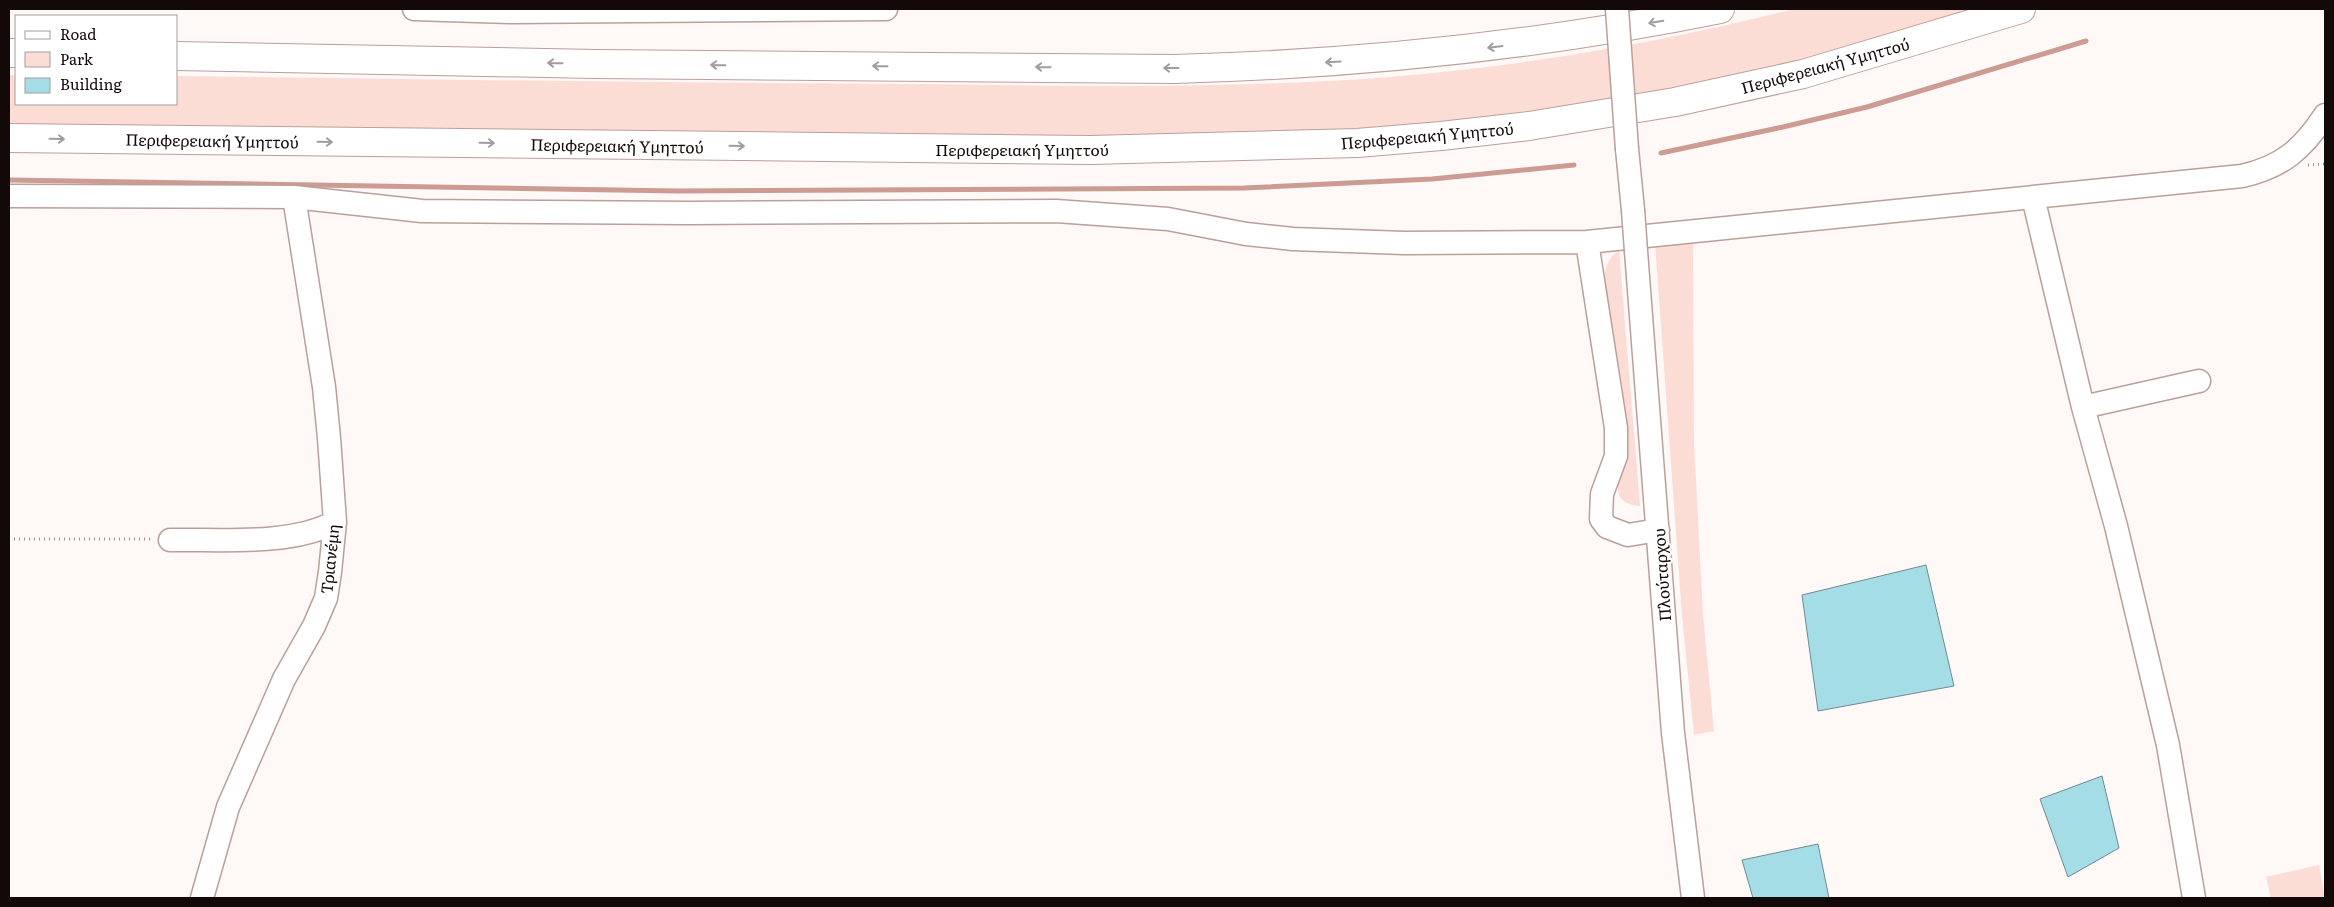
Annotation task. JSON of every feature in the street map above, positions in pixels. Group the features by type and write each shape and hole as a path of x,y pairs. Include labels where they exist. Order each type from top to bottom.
{"highway":[{"path":"178,56 614,64 1174,69 1402,57 1583,35 1720,9"},
{"name":"Περιφερειακή Υμηττού","path":"9,138 1091,150 1357,143 1529,126 1674,102 1803,74 2020,9"}],"street":[{"path":"414,9 510,12 886,9"},
{"name":"Πλούταρχου","path":"1617,9 1673,733 1693,898"},
{"path":"9,196 294,197 422,211 689,213 1056,211 1168,219 1246,234 1293,238 1404,243 1587,242 2242,176 2266,170 2283,161 2316,128 2325,115"},
{"name":"Τριανέμη","path":"202,898 228,807 284,679 314,626 326,598 334,522 324,387 294,197"},
{"path":"2033,197 2083,407 2116,526 2168,745 2194,898"},
{"path":"1587,242 1616,428 1616,456 1602,494 1601,519 1607,527 1628,535 1658,530"},
{"path":"2083,407 2199,381"},
{"path":"170,540 285,537 319,531 334,522"}],"path":[{"path":"9,539 170,540"}],"green space":[{"path":"1794,9 1989,9 1797,62 1682,87 1561,107 1448,121 1329,131 1093,137 9,125 9,75 15,75 15,105 178,105 178,76 1062,86 1221,85 1386,77 1504,65 1621,46 1737,23"},
{"path":"1693,238 1694,442 1703,614 1714,731 1694,735 1682,616 1655,243"},
{"path":"1619,250 1640,506 1631,505 1624,501 1618,491 1625,429 1625,411 1621,375 1604,284 1607,265 1611,257"},
{"path":"2319,865 2325,898 2271,898 2266,877"}],"building":[{"path":"1926,565 1954,686 1818,711 1802,595"},
{"path":"2102,776 2119,848 2068,877 2040,799"},
{"path":"1818,844 1829,898 1753,898 1742,860"}],"waterway":[{"path":"1661,153 1867,107 2086,41"},
{"path":"9,180 677,191 1244,188 1432,179 1574,165"}]}
